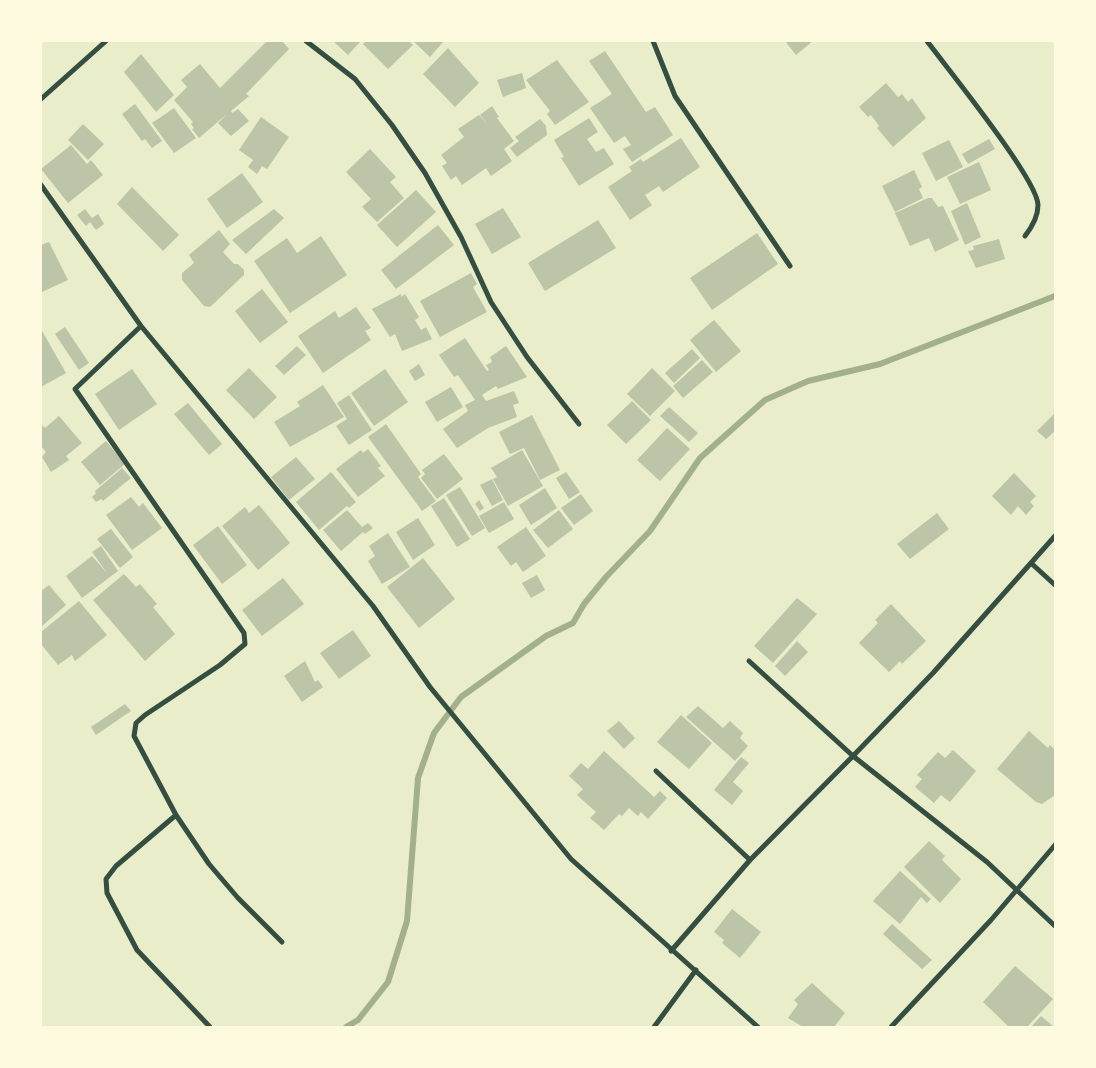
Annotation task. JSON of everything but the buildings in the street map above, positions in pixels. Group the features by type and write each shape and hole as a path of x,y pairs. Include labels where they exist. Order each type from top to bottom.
{"street":[{"path":"41,100 106,41"},
{"path":"306,41 355,79 392,125 430,181 492,302 527,357 579,424"},
{"path":"652,41 675,96 790,266"},
{"path":"927,41 1026,174 1038,204 1034,223 1025,236"},
{"path":"41,185 141,326 373,606 430,687 571,859 671,951 696,970 758,1027"},
{"path":"141,326 75,389 244,633 245,644 238,651 145,715 136,723 134,736 176,815 209,864 238,898 282,942"},
{"path":"671,951 750,860 932,673 1055,536"},
{"path":"1031,563 1055,584"},
{"path":"749,661 853,756 987,862 1055,926"},
{"path":"656,771 750,860"},
{"path":"176,815 116,866 106,880 107,893 138,950 210,1027"},
{"path":"891,1027 1055,845"},
{"path":"654,1027 696,970"}],"waterway":[{"path":"346,1027 358,1020 388,982 407,921 418,778 434,733 461,697 546,636 573,623 584,604 606,577 650,531 700,458 765,400 808,381 880,364 1055,296"}]}
